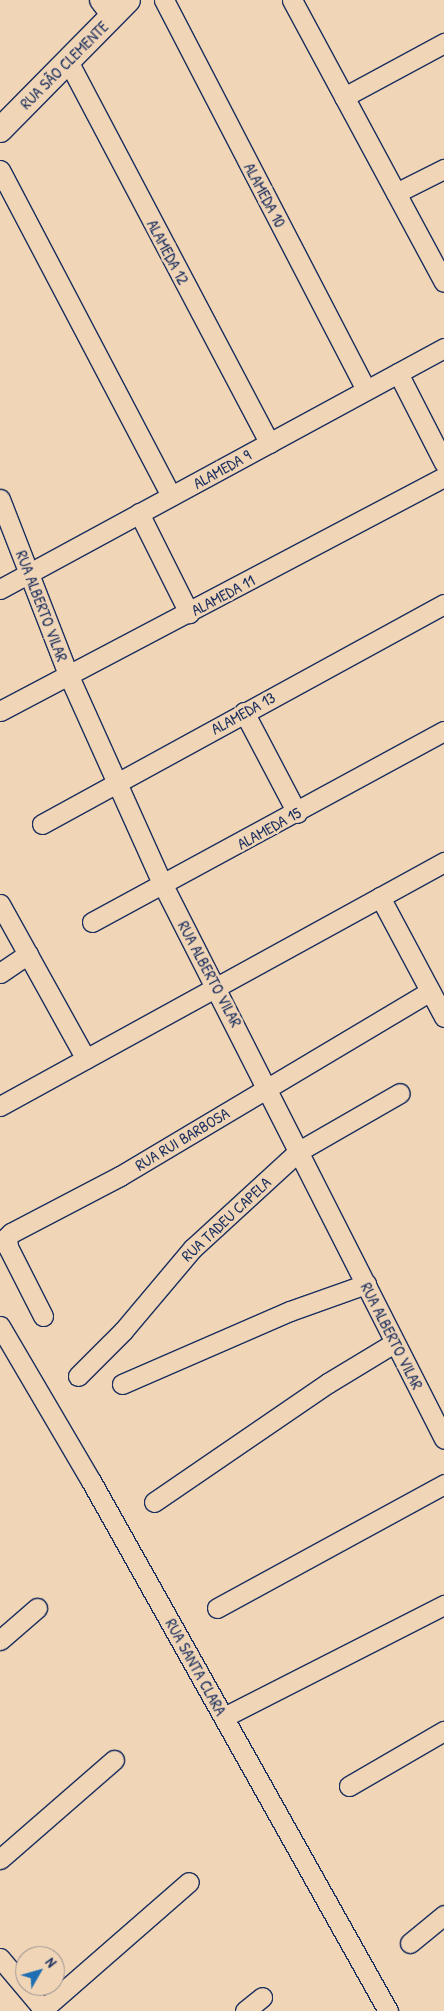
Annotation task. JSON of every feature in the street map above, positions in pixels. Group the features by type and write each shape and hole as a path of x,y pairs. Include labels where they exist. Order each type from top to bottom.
{"main road":[{"name":"RUA SÃO CLEMENTE","path":"0,130 68,60 106,8 128,0"}],"street":[{"name":"ALAMEDA 10","path":"164,0 366,389"},
{"path":"292,0 444,282"},
{"path":"344,97 444,43"},
{"name":"ALAMEDA 12","path":"68,60 269,443"},
{"path":"396,193 444,169"},
{"path":"0,170 171,496"},
{"name":"ALAMEDA 9","path":"0,590 444,348"},
{"path":"398,373 444,463"},
{"name":"ALAMEDA 11","path":"0,711 444,477"},
{"name":"RUA ALBERTO VILAR","path":"0,499 31,573 68,674 163,885 217,986 394,1343 444,1439"},
{"path":"139,513 189,613"},
{"name":"ALAMEDA 13","path":"42,824 444,604"},
{"path":"244,712 297,813"},
{"name":"ALAMEDA 15","path":"92,922 297,813 444,731"},
{"path":"0,1106 444,862"},
{"path":"380,897 444,1017"},
{"path":"0,904 86,1059"},
{"path":"0,973 28,954"},
{"name":"RUA RUI BARBOSA","path":"43,1316 8,1247 7,1237 11,1233 120,1176 430,991"},
{"name":"RUA TADEU CAPELA","path":"78,1376 123,1330 193,1248 299,1150 400,1093"},
{"path":"122,1384 290,1311 366,1284"},
{"name":"RUA SANTA CLARA","path":"0,1326 224,1718 388,2011"},
{"path":"154,1502 328,1383 394,1343"},
{"path":"218,1608 444,1484"},
{"path":"224,1718 444,1605"},
{"path":"0,1640 37,1608"},
{"path":"350,1786 444,1731"},
{"path":"0,1859 114,1760"},
{"path":"0,1958 42,2010 188,1882"},
{"path":"410,1943 444,1915"},
{"path":"245,2011 262,1997"}]}
